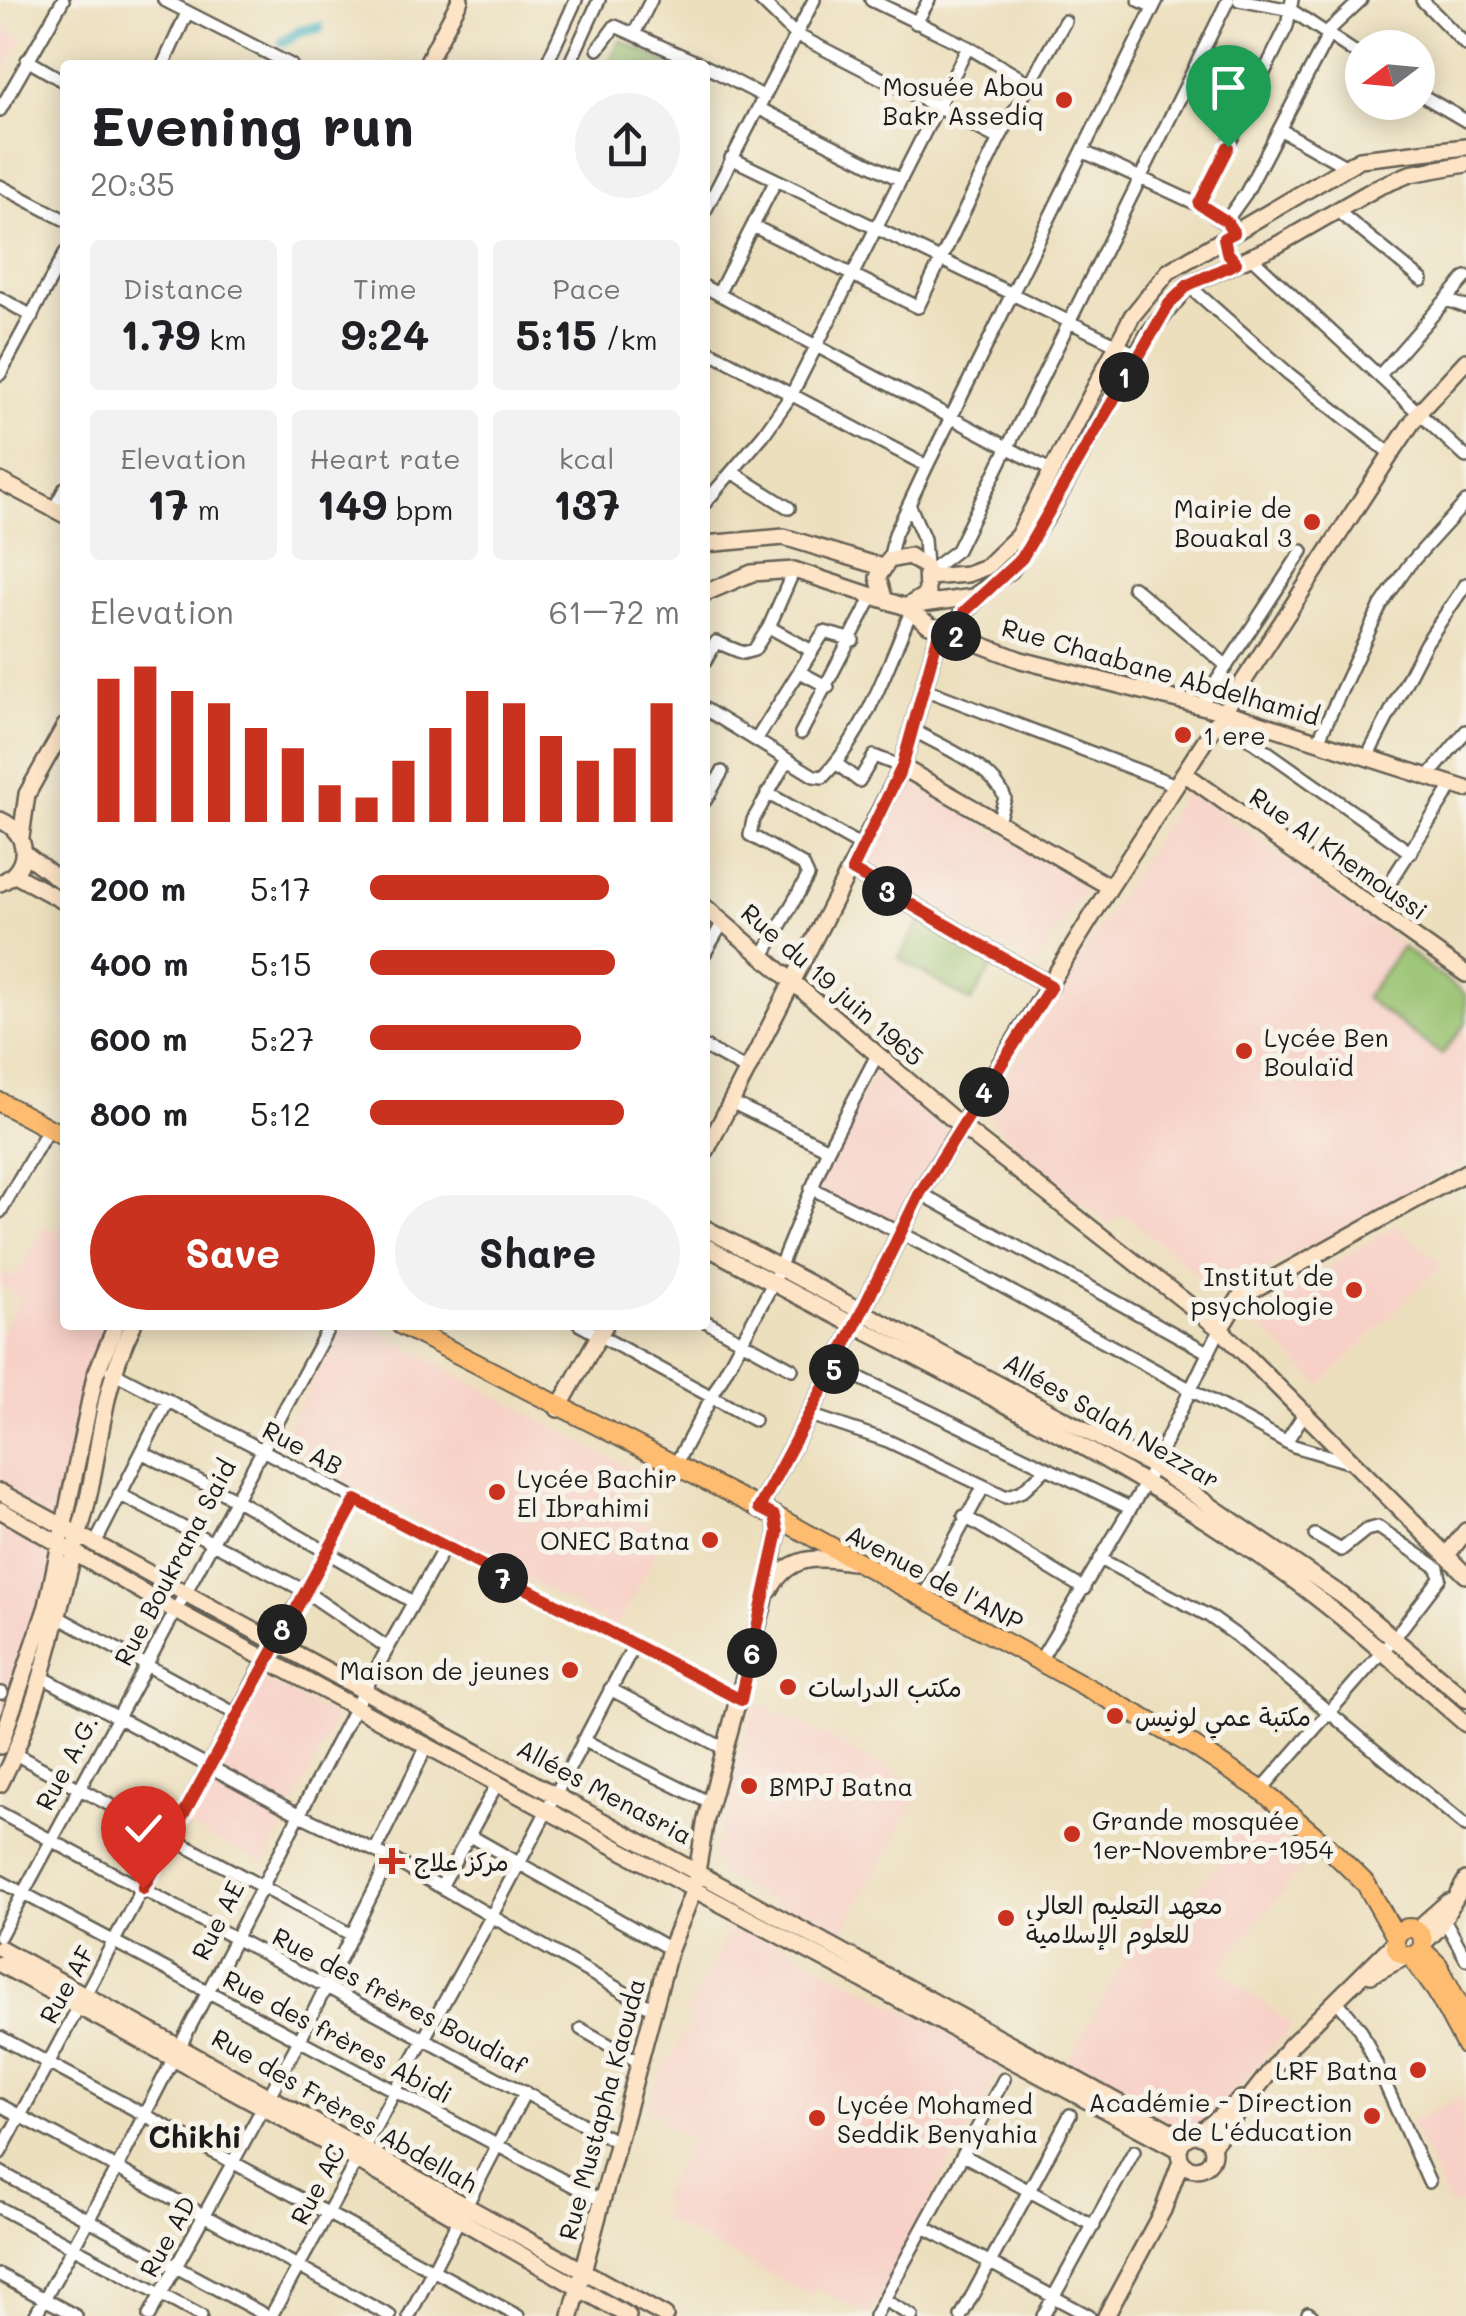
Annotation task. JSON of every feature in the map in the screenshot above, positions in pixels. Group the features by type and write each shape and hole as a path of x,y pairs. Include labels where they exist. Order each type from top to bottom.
{"main road":[{"path":"0,1102 57,1133"},
{"name":"Avenue de l'ANP","path":"410,1330 558,1409 767,1512 1192,1745 1261,1790 1366,1884 1410,1943"},
{"path":"1410,1943 1438,1965 1466,2019"},
{"path":"1410,1943 1466,2046"}],"street":[{"path":"0,110 63,0"},
{"path":"164,0 281,60"},
{"path":"429,60 460,0"},
{"path":"548,60 576,0"},
{"path":"571,60 599,0"},
{"path":"634,34 651,0"},
{"path":"760,0 795,34 999,139"},
{"path":"710,201 814,0"},
{"path":"871,0 968,47 1032,85"},
{"path":"916,22 929,0"},
{"path":"801,733 878,598 878,578 926,466 1155,4 1139,0"},
{"path":"710,712 819,777 837,764 879,687 910,608 928,576 957,550 1228,0"},
{"path":"1239,0 1291,5 1345,45"},
{"path":"1362,0 1328,33 1233,230 1227,252 1248,258 1466,457"},
{"path":"1422,0 1466,45"},
{"path":"1199,204 1291,5"},
{"path":"164,60 187,13"},
{"path":"755,227 918,307 944,260 999,139 1066,21"},
{"path":"598,49 613,26 691,60"},
{"path":"710,497 792,394 968,47"},
{"path":"26,60 60,79"},
{"path":"710,70 899,179"},
{"path":"1435,103 1466,121"},
{"path":"1280,130 1345,166"},
{"path":"710,544 784,537 885,564 908,556 928,576 967,574 1005,552 1052,472 1118,344 1155,285 1233,230 1345,166 1375,155 1466,147"},
{"path":"1084,152 1144,176 1199,204 1233,230 1256,239 1248,258"},
{"path":"731,158 1136,354"},
{"path":"710,1139 796,982 902,767 924,688 950,633 982,594 1022,558 1136,354 1169,304 1188,285 1410,174 1466,164"},
{"path":"718,294 755,227 774,182"},
{"path":"0,186 60,217"},
{"path":"1336,210 1422,280"},
{"path":"2,366 60,268"},
{"path":"1379,376 1466,277"},
{"path":"1188,285 1289,374 1391,454"},
{"path":"710,290 1052,472"},
{"path":"0,298 32,316"},
{"path":"1447,300 1466,307"},
{"path":"710,352 926,466"},
{"path":"767,1512 810,1415 920,1193 1110,887 1391,454 1419,412 1466,361"},
{"path":"732,472 789,508"},
{"path":"0,482 60,512"},
{"path":"1318,741 1381,606 1409,565 1466,502"},
{"path":"910,504 924,538 928,576 950,633"},
{"path":"1201,705 1302,552"},
{"path":"710,591 752,574 794,570 910,608 982,594"},
{"path":"710,653 716,642 751,652 770,626 794,570"},
{"path":"1367,757 1426,643 1466,584"},
{"path":"1133,587 1227,666"},
{"name":"Rue Chaabane Abdelhamid","path":"910,608 950,633 1021,660 1201,705 1223,716 1318,741 1459,788"},
{"path":"770,626 812,651"},
{"path":"756,740 826,630 853,640"},
{"path":"800,672 828,687"},
{"path":"924,688 1180,779"},
{"path":"1223,716 1411,853"},
{"path":"913,730 986,774 1000,788 1005,798 998,820"},
{"path":"1427,778 1466,731"},
{"path":"60,735 27,794 0,817 22,845 60,879"},
{"path":"837,764 858,781 874,756 902,767 1110,887"},
{"path":"764,954 808,873 750,835 767,793 787,760"},
{"path":"710,792 722,772"},
{"name":"Rue Al Khemoussi","path":"1180,779 1466,974"},
{"path":"1373,909 1459,788"},
{"path":"767,793 862,847"},
{"path":"27,794 22,845 7,879 60,900"},
{"path":"852,870 1051,986"},
{"name":"Rue du 19 juin 1965","path":"710,911 962,1127 1220,1329 1466,1575"},
{"path":"710,944 723,922"},
{"path":"710,1050 749,1070"},
{"path":"674,1467 743,1342 828,1150 876,1055"},
{"path":"733,1103 828,1150"},
{"path":"0,1212 57,1133"},
{"path":"1040,1662 1128,1507 1146,1484 1220,1329 1240,1298 1466,1172"},
{"path":"811,1188 1032,1302 1190,1393 1309,1454 1356,1464"},
{"path":"920,1193 1209,1353"},
{"name":"Allées Salah Nezzar","path":"710,1231 774,1275 863,1309 1154,1467 1344,1597 1466,1699"},
{"path":"710,1248 774,1275 854,1327 1146,1484 1286,1574 1466,1724"},
{"path":"710,1324 792,1369"},
{"path":"0,1784 15,1754 79,1550 72,1530 95,1376 114,1330"},
{"path":"131,1330 111,1372 72,1530 79,1550 176,1611 271,1649"},
{"name":"Rue Boukrana Said","path":"116,1716 327,1330"},
{"path":"558,1409 602,1330 754,1420"},
{"path":"835,1366 1128,1507"},
{"name":"Rue AB","path":"111,1372 741,1700"},
{"path":"0,1746 79,1550 118,1494 168,1400"},
{"path":"1286,1442 1306,1412"},
{"path":"810,1415 888,1441 1006,1497 1022,1491 1047,1468"},
{"path":"142,1452 235,1499 413,1602"},
{"path":"922,1599 964,1516 984,1486"},
{"path":"0,1492 72,1530"},
{"path":"118,1494 304,1590 388,1648"},
{"name":"Rue AF","path":"0,2153 271,1649 330,1552 356,1500"},
{"path":"0,1510 79,1550 184,1594 271,1649 360,1698 428,1744 688,1885 975,2030 1185,2146 1212,2146"},
{"name":"Rue Mustapha Kaouda","path":"571,2316 741,1700 777,1542 767,1512"},
{"path":"964,1516 1084,1588"},
{"path":"1261,1790 1438,1583 1438,1568 1378,1528 1366,1530 1341,1550 1315,1535"},
{"path":"1446,1556 1466,1531"},
{"name":"Rue AE","path":"35,2316 118,2166 174,2051 360,1698 444,1548"},
{"path":"764,1603 778,1576 795,1563 821,1556 852,1562"},
{"path":"1100,1559 1208,1616 1466,1826"},
{"path":"60,1618 236,1714"},
{"name":"Rue AC","path":"269,2316 425,2039 633,1646"},
{"path":"40,1676 300,1815 390,1858 654,2010"},
{"path":"610,1689 725,1749"},
{"name":"Allées Menasria","path":"360,1698 555,1791 975,2030"},
{"name":"Rue A.G.","path":"0,1936 116,1716"},
{"path":"583,1740 710,1803"},
{"path":"376,1851 428,1744"},
{"path":"15,1754 172,1834 350,1934"},
{"path":"441,1887 498,1782"},
{"name":"Rue des frères Boudiaf","path":"0,1814 619,2143"},
{"path":"469,1835 670,1949"},
{"name":"Rue AD","path":"149,2316 300,2040 390,1858"},
{"name":"Rue des frères Abidi","path":"0,1880 602,2201"},
{"path":"1163,2210 1196,2170 1208,2164 1212,2146 1263,2080 1337,2000 1444,1918 1466,1880"},
{"path":"1410,1943 1455,1896"},
{"path":"1444,1918 1466,1959"},
{"name":"Rue des Frères Abdellah","path":"0,1948 81,2001"},
{"name":"Rue des Frères Abdellah","path":"0,1964 81,2001 266,2100 580,2281 628,2316"},
{"path":"1337,2000 1363,2028 1430,2182"},
{"path":"582,2028 639,2062"},
{"path":"0,2037 518,2316"},
{"path":"875,2316 1004,2079"},
{"path":"1106,2316 1163,2210 1185,2146 1263,2080"},
{"path":"409,2316 525,2092"},
{"path":"0,2105 390,2316"},
{"path":"961,2316 1070,2116"},
{"path":"1185,2146 1196,2170"},
{"path":"1042,2316 1134,2151"},
{"path":"962,2156 1094,2226"},
{"path":"0,2172 269,2316"},
{"path":"0,2208 201,2316"},
{"path":"924,2226 1089,2316"},
{"path":"0,2275 76,2316"},
{"name":"Rue des Frères Abdellah","path":"580,2281 665,2316"},
{"path":"884,2300 912,2316"}],"shaded area":[{"path":"0,26 23,38 0,81"},
{"path":"906,780 1087,885 1035,966 860,864"},
{"name":"Lycée Ben Boulaïd","path":"1187,789 1466,991 1466,1162 1221,1295 1123,1213 1109,1225 1017,1147 984,1111"},
{"path":"877,1068 953,1137 897,1238 812,1193"},
{"path":"60,1224 60,1330 105,1330 77,1425 58,1551 0,1733 0,1496 5,1487 0,1484 0,1335 21,1297 0,1285 0,1271 15,1278 44,1227 55,1233"},
{"name":"Institut de psychologie","path":"1395,1224 1443,1264 1321,1386 1251,1317"},
{"name":"Lycée Bachir El Ibrahimi","path":"339,1330 376,1330 640,1474 618,1509 666,1535 616,1628 278,1445"},
{"path":"261,1677 337,1718 290,1813 212,1772"},
{"path":"755,1700 924,1787 839,1938 718,1873 713,1859"},
{"path":"205,1783 284,1825 265,1864 182,1824"},
{"path":"1251,1814 1308,1860 1220,1969 1293,2026 1203,2125 1178,2128 1064,2068 1150,1915 1166,1927 1233,1845 1228,1841"},
{"name":"Lycée Mohamed Seddik Benyahia","path":"736,1920 1004,2062 870,2315 816,2288 810,2296 660,2218 666,2204 659,2199 691,2139 659,2121 662,2115 648,2107 654,2087 692,2020 684,2015"},
{"path":"1462,2096 1466,2201 1451,2208 1410,2122"}],"green space":[{"path":"620,40 662,60 610,60"},
{"path":"923,918 995,962 971,1002 899,958"},
{"path":"1402,947 1466,995 1466,1023 1442,1055 1365,998"}],"waterway":[{"path":"283,42 300,31 319,28"}],"place":[{"name":"Mosuée Abou Bakr Assediq","path":"1064,100"},
{"name":"Mairie de Bouakal 3","path":"1312,522"},
{"name":"1 ere","path":"1183,735"},
{"name":"Lycée Ben Boulaïd","path":"1244,1051"},
{"name":"Institut de psychologie","path":"1354,1290"},
{"name":"Lycée Bachir El Ibrahimi","path":"497,1492"},
{"name":"ONEC Batna","path":"710,1540"},
{"name":"Maison de jeunes","path":"570,1670"},
{"name":"مكتب الدراسات","path":"788,1687"},
{"name":"مكتبة عمي لونيس","path":"1115,1716"},
{"name":"BMPJ Batna","path":"749,1786"},
{"name":"Grande mosquée 1er-Novembre-1954","path":"1072,1834"},
{"name":"مركز علاج","path":"392,1861"},
{"name":"معهد التعليم العالي للعلوم الإسلامية","path":"1006,1918"},
{"name":"LRF Batna","path":"1418,2070"},
{"name":"Académie - Direction de L'éducation","path":"1372,2116"},
{"name":"Lycée Mohamed Seddik Benyahia","path":"817,2118"}],"district":[{"name":"Chikhi","path":"195,2136"}],"route":[{"path":"143,1888 274,1643 330,1552 356,1500 741,1700 778,1532 775,1516 759,1508 810,1415 920,1193 1051,986 852,870 902,767 940,629 958,636 958,622 964,612 1022,558 1136,354 1169,304 1188,285 1236,263 1227,252 1224,238 1234,233 1226,221 1199,204 1228,147"}]}
